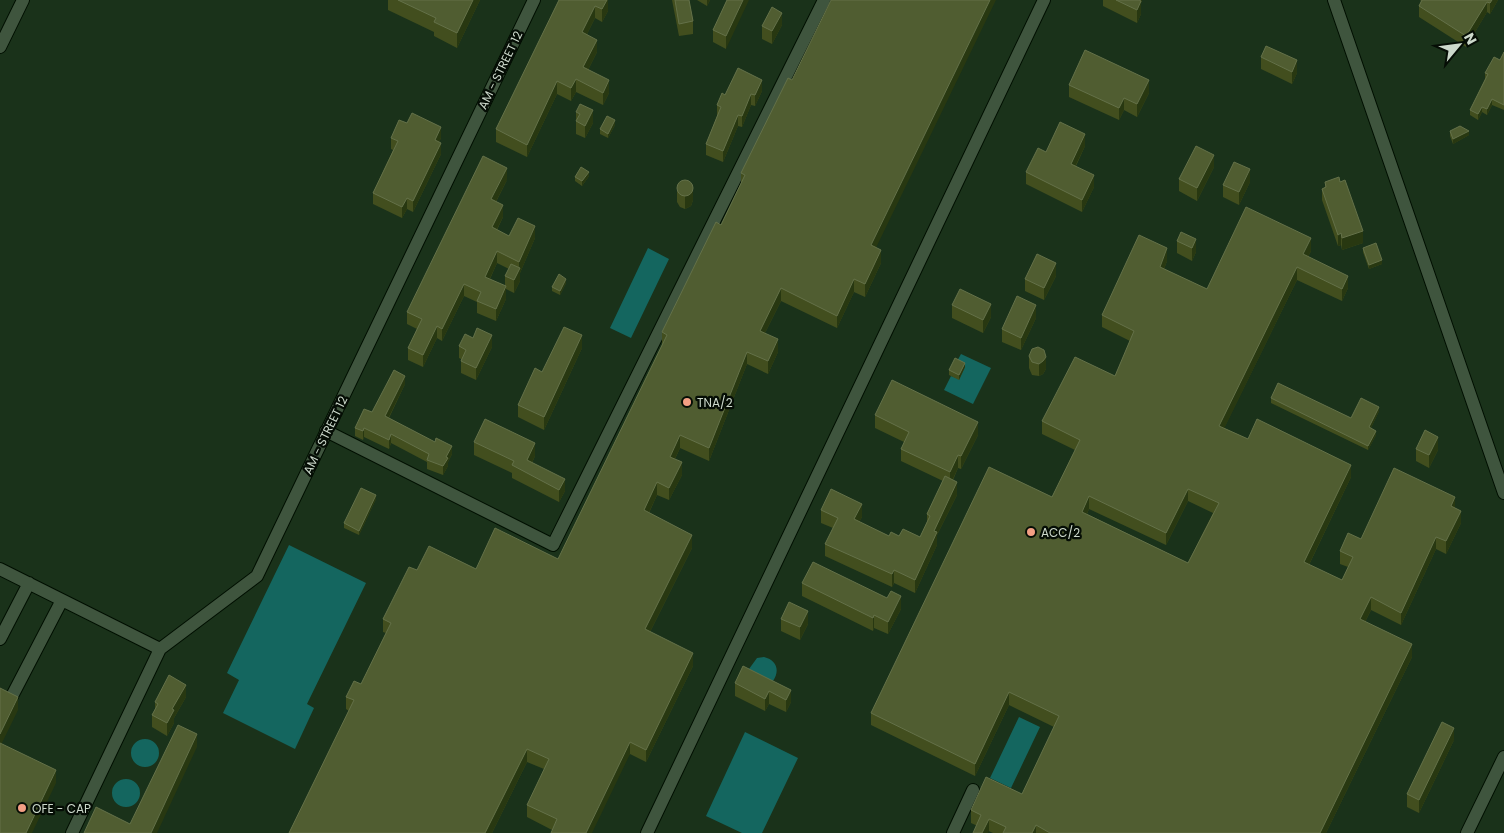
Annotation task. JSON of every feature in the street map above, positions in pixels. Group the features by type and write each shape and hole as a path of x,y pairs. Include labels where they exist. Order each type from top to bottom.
{"lane":[{"path":"0,47 23,0"},
{"name":"AM - STREET 12","path":"72,833 160,649 257,576 534,0"},
{"path":"326,432 553,545 824,0"},
{"path":"647,833 1044,0"},
{"path":"1334,0 1504,493"},
{"path":"0,569 160,649"},
{"path":"0,639 29,584"},
{"path":"11,698 62,600"},
{"path":"1467,833 1504,757"},
{"path":"953,833 973,790"}],"shaded area":[{"path":"0,0 1504,0 1504,833 0,833"}],"water":[{"path":"648,248 669,259 631,338 610,328"},
{"path":"961,354 991,368 973,404 944,390 951,376 959,379 956,363"},
{"path":"289,545 366,583 307,704 314,708 295,749 223,713 239,680 227,673"},
{"path":"764,657 772,661 776,666 777,670 773,681 749,669 757,658"},
{"path":"1019,717 1040,727 1011,788 990,778"},
{"path":"745,732 798,758 762,833 742,833 706,816"},
{"path":"145,739 155,743 159,753 155,763 145,767 135,763 131,753 135,743"},
{"path":"126,779 136,783 140,793 136,803 126,807 116,803 112,793 116,783"}],"building":[{"path":"398,0 473,0 457,33 434,22 436,18"},
{"path":"559,0 607,0 602,9 595,6 582,32 597,40 583,67 609,80 603,93 576,79 571,88 557,81 527,145 496,129"},
{"path":"675,0 689,0 693,21 679,24"},
{"path":"727,0 743,0 726,36 713,30"},
{"name":"TNA/2","path":"831,0 990,0 871,245 881,250 865,284 854,279 837,316 781,288 760,331 778,339 768,361 747,352 709,448 680,435 670,457 682,462 669,488 657,482 644,510 692,535 645,629 693,653 646,750 630,742 586,833 551,833 557,819 527,805 549,759 527,749 485,833 289,833 354,700 346,697 354,681 361,684 391,623 383,619 409,567 417,570 429,546 476,569 495,528 558,559 667,335 662,332 716,222 721,225 745,175 741,173 788,78 792,80"},
{"path":"1116,0 1139,0 1141,1 1137,10"},
{"path":"1422,0 1492,0 1490,3 1487,2 1466,36 1419,6"},
{"path":"772,7 782,13 772,31 762,26"},
{"path":"1266,46 1297,60 1292,72 1261,57"},
{"path":"1085,50 1149,80 1137,104 1124,98 1119,108 1069,85"},
{"path":"1504,52 1504,105 1492,99 1487,109 1482,107 1478,114 1470,110 1488,74 1485,73 1494,57 1500,60"},
{"path":"738,68 762,80 755,95 751,94 742,116 738,115 723,151 706,144 721,107 717,105 722,93 725,95"},
{"path":"580,104 593,110 585,126 576,121 580,114 576,112"},
{"path":"412,113 441,127 435,140 441,143 413,201 407,198 402,207 373,193 398,141 391,138 399,120 407,123"},
{"path":"607,116 615,120 608,134 600,129"},
{"path":"1060,122 1085,134 1071,164 1094,175 1082,200 1026,172 1038,148 1046,152"},
{"path":"1460,126 1469,131 1453,139 1450,131"},
{"path":"1196,146 1214,155 1197,188 1179,179"},
{"path":"483,156 507,168 491,199 503,205 492,227 509,236 518,218 535,226 519,262 497,251 485,277 506,286 496,309 477,301 481,292 464,284 442,329 437,326 423,355 408,348 422,319 407,312"},
{"path":"1234,162 1250,169 1239,192 1223,185"},
{"path":"581,167 589,172 582,181 575,177"},
{"path":"1339,177 1340,182 1345,180 1363,231 1342,238 1341,233 1338,235 1322,189 1326,187 1325,182"},
{"path":"685,180 693,188 685,196 677,188"},
{"name":"ACC/2","path":"1246,207 1311,238 1303,254 1348,276 1342,289 1297,267 1219,426 1248,439 1257,419 1351,465 1304,562 1342,580 1353,557 1340,551 1348,533 1361,539 1394,468 1455,497 1451,506 1461,511 1446,541 1436,537 1401,613 1371,597 1360,619 1412,644 1320,833 1050,833 1036,825 1032,833 1003,833 1006,827 989,819 982,833 973,833 981,815 971,810 986,777 1022,794 1059,716 1009,692 975,764 871,713 989,467 1052,497 1080,440 1042,421 1075,357 1115,376 1134,331 1102,315 1139,235 1167,248 1160,267 1207,289","holes":["1188,489 1219,503 1188,563 1082,512 1089,496 1166,533"]},
{"path":"1181,232 1196,239 1192,248 1177,241"},
{"path":"1376,243 1382,260 1369,265 1363,248"},
{"path":"1037,254 1056,263 1044,288 1025,279"},
{"path":"511,264 520,268 514,280 505,276"},
{"path":"559,274 566,279 560,291 552,287"},
{"path":"960,289 991,304 983,320 952,305"},
{"path":"1017,296 1036,305 1021,338 1002,329"},
{"path":"564,327 582,335 544,417 518,405 535,368 542,372"},
{"path":"477,328 492,335 476,368 461,361 466,350 459,346 465,334 473,338"},
{"path":"1038,347 1044,350 1046,357 1039,364 1032,362 1029,356 1032,349"},
{"path":"955,358 965,363 959,375 949,370"},
{"path":"394,370 405,376 385,416 435,442 436,438 452,446 443,466 427,460 429,454 391,434 389,440 364,428 363,431 355,428 364,409 372,412"},
{"path":"892,380 978,422 961,456 958,455 950,472 901,449 909,432 875,415"},
{"path":"1278,383 1351,418 1361,398 1379,407 1369,427 1376,431 1368,446 1271,398"},
{"path":"485,419 535,443 527,460 565,479 559,490 512,465 514,461 474,442"},
{"path":"1425,430 1438,437 1429,455 1416,449"},
{"path":"945,476 957,482 934,531 937,532 915,580 894,570 892,574 825,544 838,518 821,510 831,489 862,504 854,519 889,536 891,532 899,536 903,529 920,537 930,516 927,514"},
{"path":"361,488 376,495 359,531 344,523"},
{"path":"813,562 887,598 891,591 901,596 888,622 874,615 873,618 802,583"},
{"path":"789,602 808,611 800,627 781,619"},
{"path":"743,666 791,690 786,700 769,691 765,699 735,683"},
{"path":"169,675 186,685 172,709 174,710 167,723 152,715 158,704 155,702"},
{"path":"0,688 18,697 0,734"},
{"path":"1442,722 1454,728 1419,800 1407,794"},
{"path":"178,725 197,734 151,833 84,833 96,807 130,824"},
{"name":"OFE - CAP","path":"0,743 56,770 26,833 0,833"}],"place":[{"name":"TNA/2","path":"687,402"},
{"name":"ACC/2","path":"1031,532"},
{"name":"OFE - CAP","path":"22,808"}]}
